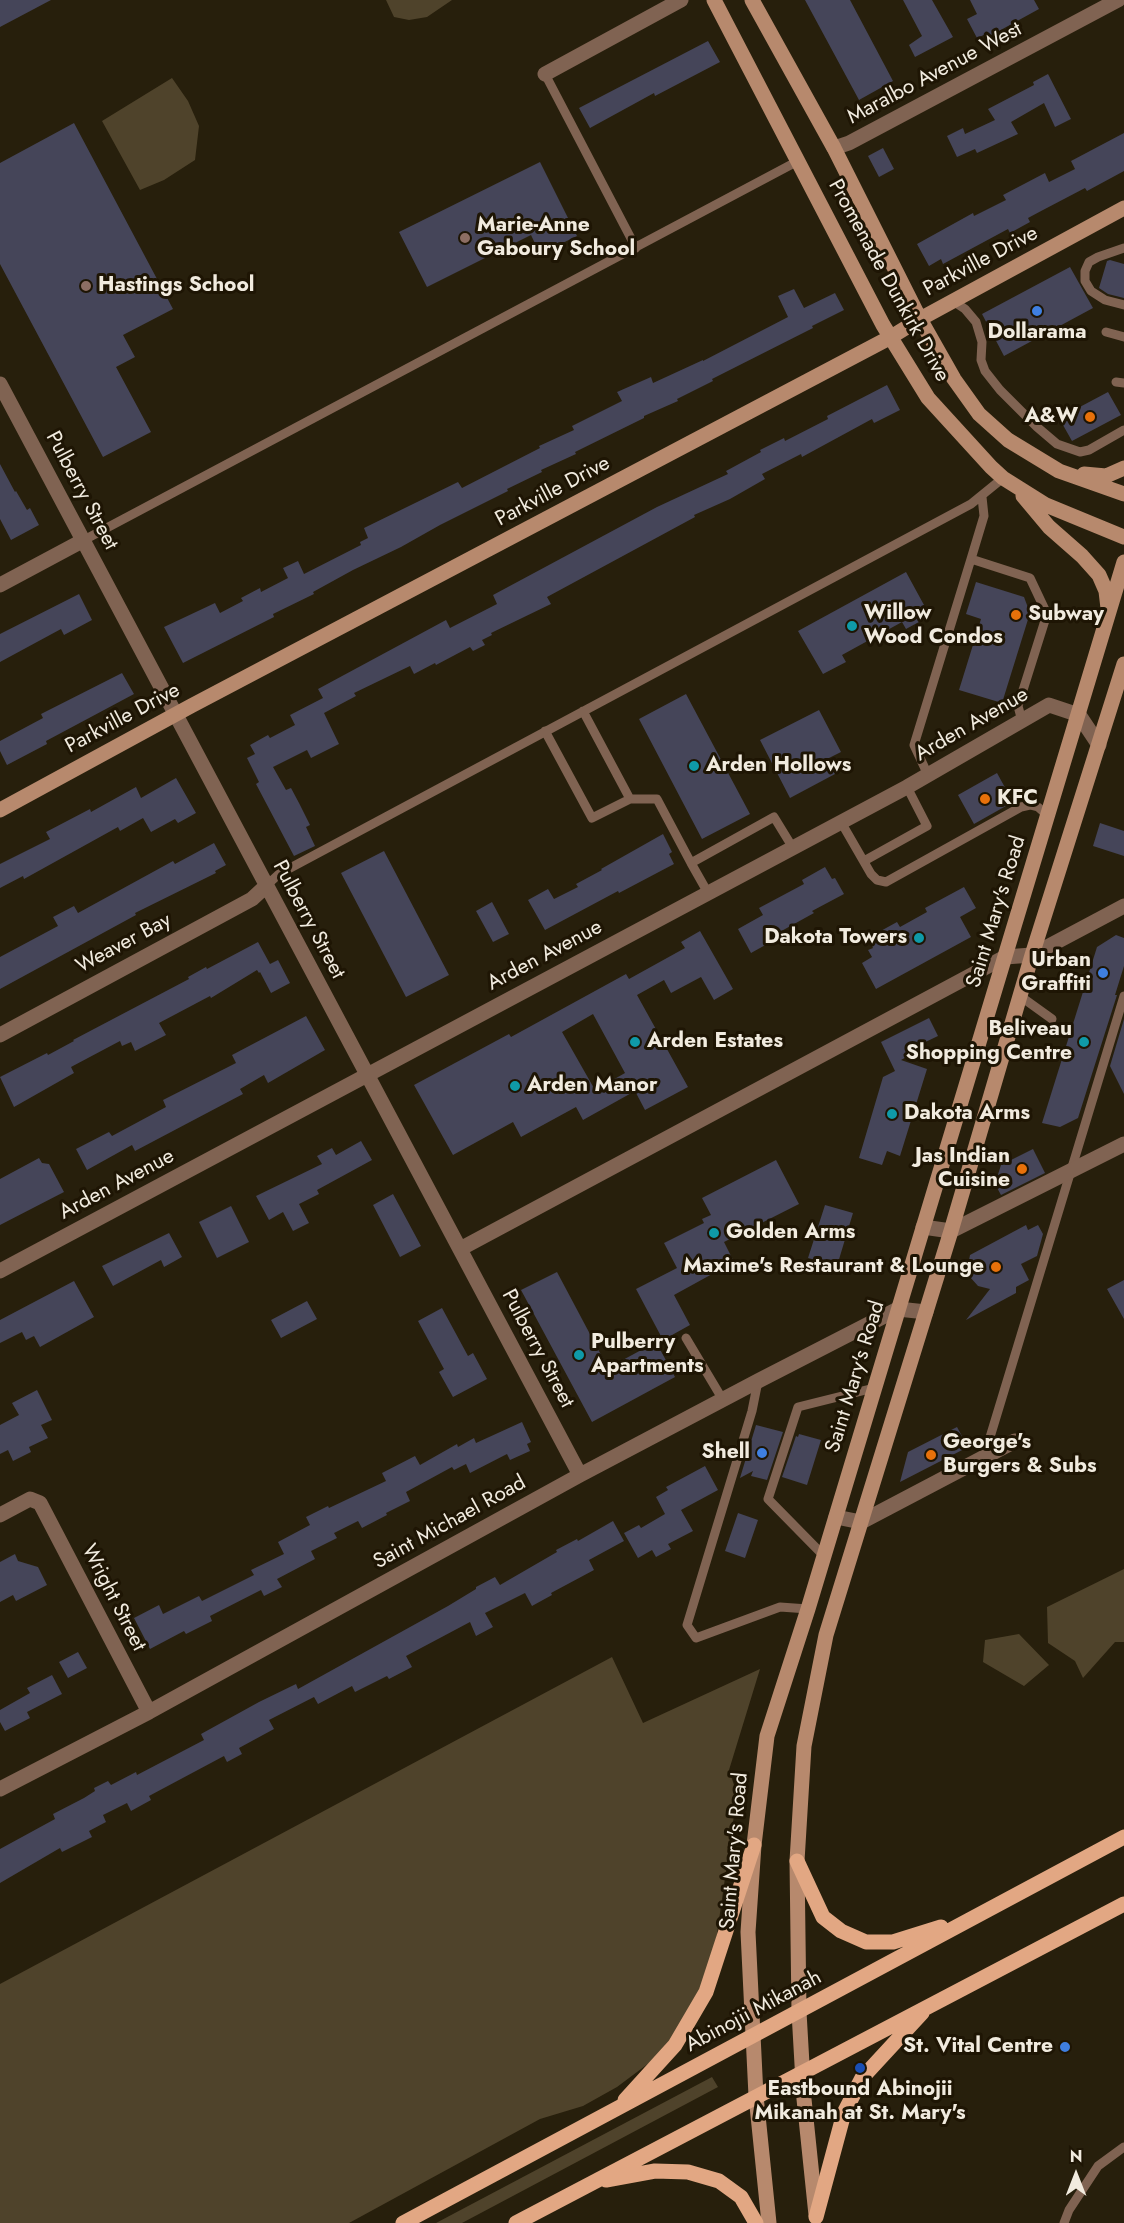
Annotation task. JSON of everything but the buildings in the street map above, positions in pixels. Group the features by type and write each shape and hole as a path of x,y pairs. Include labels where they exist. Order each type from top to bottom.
{"main road":[{"name":"Promenade Dunkirk Drive","path":"714,0 891,337 928,398 991,467 1009,482 1065,513 1124,537"},
{"name":"Promenade Dunkirk Drive","path":"752,0 834,148 920,319 954,379 979,414 1008,440 1059,471 1124,494"},
{"name":"Parkville Drive","path":"0,810 175,715 891,337 1124,208"},
{"path":"1059,471 1106,477 1124,468"},
{"path":"1009,482 1050,527 1099,575 1106,591 1108,615"},
{"name":"Saint Mary's Road","path":"769,2223 756,2096 748,1932 754,1845 767,1736 836,1517 1124,562"},
{"path":"816,2220 804,2099 799,2012 797,1861 804,1746 826,1635 951,1231 1032,955 1124,663"},
{"name":"Abinojii Mikanah","path":"403,2223 1124,1837"},
{"path":"616,2109 675,2045 706,1992 754,1845"},
{"path":"797,1861 823,1917 841,1931 866,1942 893,1942 973,1917"},
{"path":"516,2223 1124,1904"},
{"path":"816,2220 844,2113 862,2078 930,2004"},
{"path":"591,2182 655,2171 688,2172 719,2181 741,2197 756,2223"}],"street":[{"path":"545,74 681,0"},
{"name":"Maralbo Avenue West","path":"834,148 849,143 1118,0"},
{"name":"Pulberry Street","path":"0,384 580,1475"},
{"path":"0,585 84,540"},
{"name":"Arden Avenue","path":"0,1271 907,787 1048,705 1079,715"},
{"path":"1079,715 1099,744"},
{"name":"Weaver Bay","path":"0,1035 252,899 266,886"},
{"path":"460,1249 1005,957 1032,955 1124,906"},
{"path":"923,1227 951,1231 1124,1144"},
{"path":"898,1309 926,1312"},
{"name":"Saint Michael Road","path":"0,1789 149,1712 580,1475 898,1309"},
{"path":"836,1517 861,1522 1015,1441"},
{"name":"Wright Street","path":"0,1515 30,1499 40,1503 149,1712"}],"lane":[{"path":"545,74 636,248"},
{"path":"84,540 798,162"},
{"path":"1124,248 1089,262 1085,271 1085,281 1091,291 1105,300 1124,305"},
{"path":"953,301 965,309 976,322 982,342 981,360 985,371 1000,390 1057,444 1080,452 1089,450 1124,430"},
{"path":"1106,332 1124,337"},
{"path":"266,886 279,874 1009,482"},
{"path":"928,775 914,745 984,516 982,497"},
{"path":"971,559 1030,578 1047,614 1018,706 1022,721"},
{"path":"583,711 630,799"},
{"path":"545,731 592,818 630,799 657,799 708,893"},
{"path":"864,861 927,826 907,787"},
{"path":"842,822 871,874 878,880 886,882 1021,807 1030,805 1038,807 1048,816"},
{"path":"691,863 774,817 793,848"},
{"path":"1020,996 1052,1019"},
{"path":"984,1458 1124,996"},
{"path":"686,1338 723,1400"},
{"path":"758,1381 752,1411 687,1625 696,1638 780,1607 808,1609"},
{"path":"824,1556 768,1499 798,1407 874,1388"},
{"path":"1064,2223 1069,2210 1098,2166 1124,2146"}],"shaded area":[{"path":"386,0 452,0 427,17 409,20 394,17"},
{"path":"172,78 188,101 199,126 195,160 164,180 140,190 102,121"},
{"path":"1124,1569 1124,1642 1115,1642 1083,1678 1075,1661 1048,1643 1047,1607"},
{"path":"1019,1634 1049,1665 1024,1686 983,1662 985,1640"},
{"path":"612,1657 643,1723 760,1669 729,1770 737,1794 715,1948 698,1995 675,2037 653,2060 617,2087 583,2106 540,2119 349,2223 0,2223 0,1984"},
{"path":"712,2077 718,2087 462,2223 436,2223"}],"place":[{"name":"Marie-Anne Gaboury School","path":"465,238"},
{"name":"Hastings School","path":"86,286"},
{"name":"Dollarama","path":"1037,311"},
{"name":"A&W","path":"1090,417"},
{"name":"Subway","path":"1016,615"},
{"name":"Willow Wood Condos","path":"852,626"},
{"name":"Arden Hollows","path":"694,766"},
{"name":"KFC","path":"985,799"},
{"name":"Dakota Towers","path":"919,938"},
{"name":"Urban Graffiti","path":"1103,973"},
{"name":"Arden Estates","path":"635,1042"},
{"name":"Beliveau Shopping Centre","path":"1084,1042"},
{"name":"Arden Manor","path":"515,1086"},
{"name":"Dakota Arms","path":"892,1114"},
{"name":"Jas Indian Cuisine","path":"1022,1169"},
{"name":"Golden Arms","path":"714,1233"},
{"name":"Maxime's Restaurant & Lounge","path":"996,1267"},
{"name":"Pulberry Apartments","path":"579,1355"},
{"name":"Shell","path":"762,1453"},
{"name":"George's Burgers & Subs","path":"931,1455"},
{"name":"St. Vital Centre","path":"1065,2047"},
{"name":"Eastbound Abinojii Mikanah at St. Mary's","path":"860,2068"}]}
